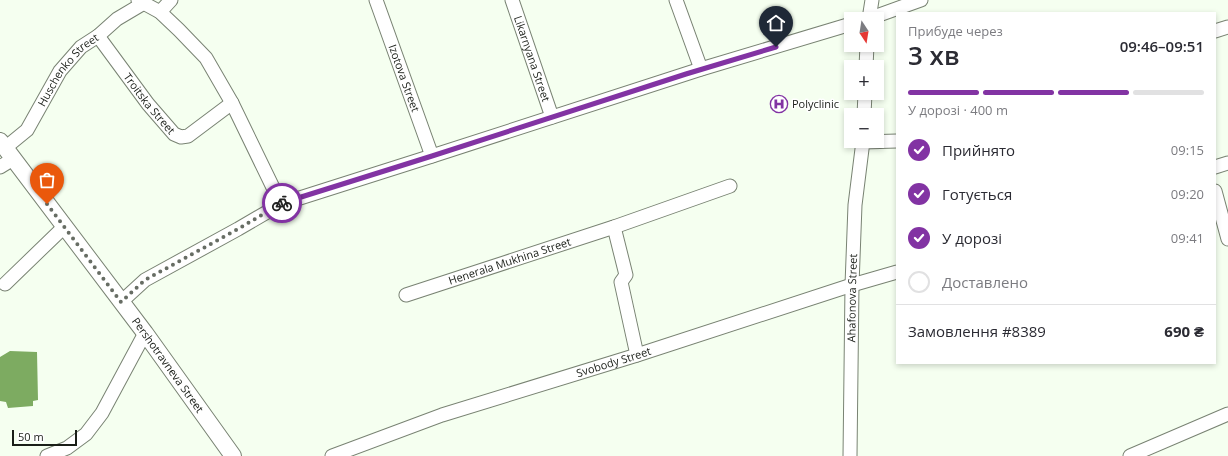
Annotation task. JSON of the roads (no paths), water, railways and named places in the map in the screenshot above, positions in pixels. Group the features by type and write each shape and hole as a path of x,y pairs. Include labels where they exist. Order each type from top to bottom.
{"main road":[{"name":"Pershotravneva Street","path":"5,154 64,227 145,333 233,456"}],"street":[{"path":"160,12 171,0"},
{"name":"Izotova Street","path":"376,0 432,156"},
{"name":"Likarnyana Street","path":"512,0 552,117"},
{"path":"676,0 701,69"},
{"path":"869,12 872,0"},
{"path":"884,13 921,0"},
{"path":"141,2 160,12 206,58 232,103 281,204"},
{"name":"Huschenko Street","path":"5,154 28,130 60,71 67,62 81,48 141,2"},
{"path":"121,302 145,280 281,204 701,69 844,26"},
{"path":"1216,31 1228,27"},
{"name":"Troitska Street","path":"98,36 148,104 174,134 181,137 188,136 232,103"},
{"path":"884,141 896,141"},
{"name":"Ahafonova Street","path":"850,456 852,285 855,205 862,148"},
{"path":"1216,167 1228,163"},
{"name":"Henerala Mukhina Street","path":"406,295 614,227 730,186"},
{"path":"1216,195 1228,238"},
{"path":"5,284 64,227"},
{"path":"614,227 626,275 621,282 637,355"},
{"name":"Svobody Street","path":"332,456 442,415 637,355 852,285 896,272"},
{"path":"47,456 67,448 86,434 102,414 145,333"},
{"path":"1130,456 1228,414"}],"place":[{"name":"Polyclinic","path":"779,104"}]}
